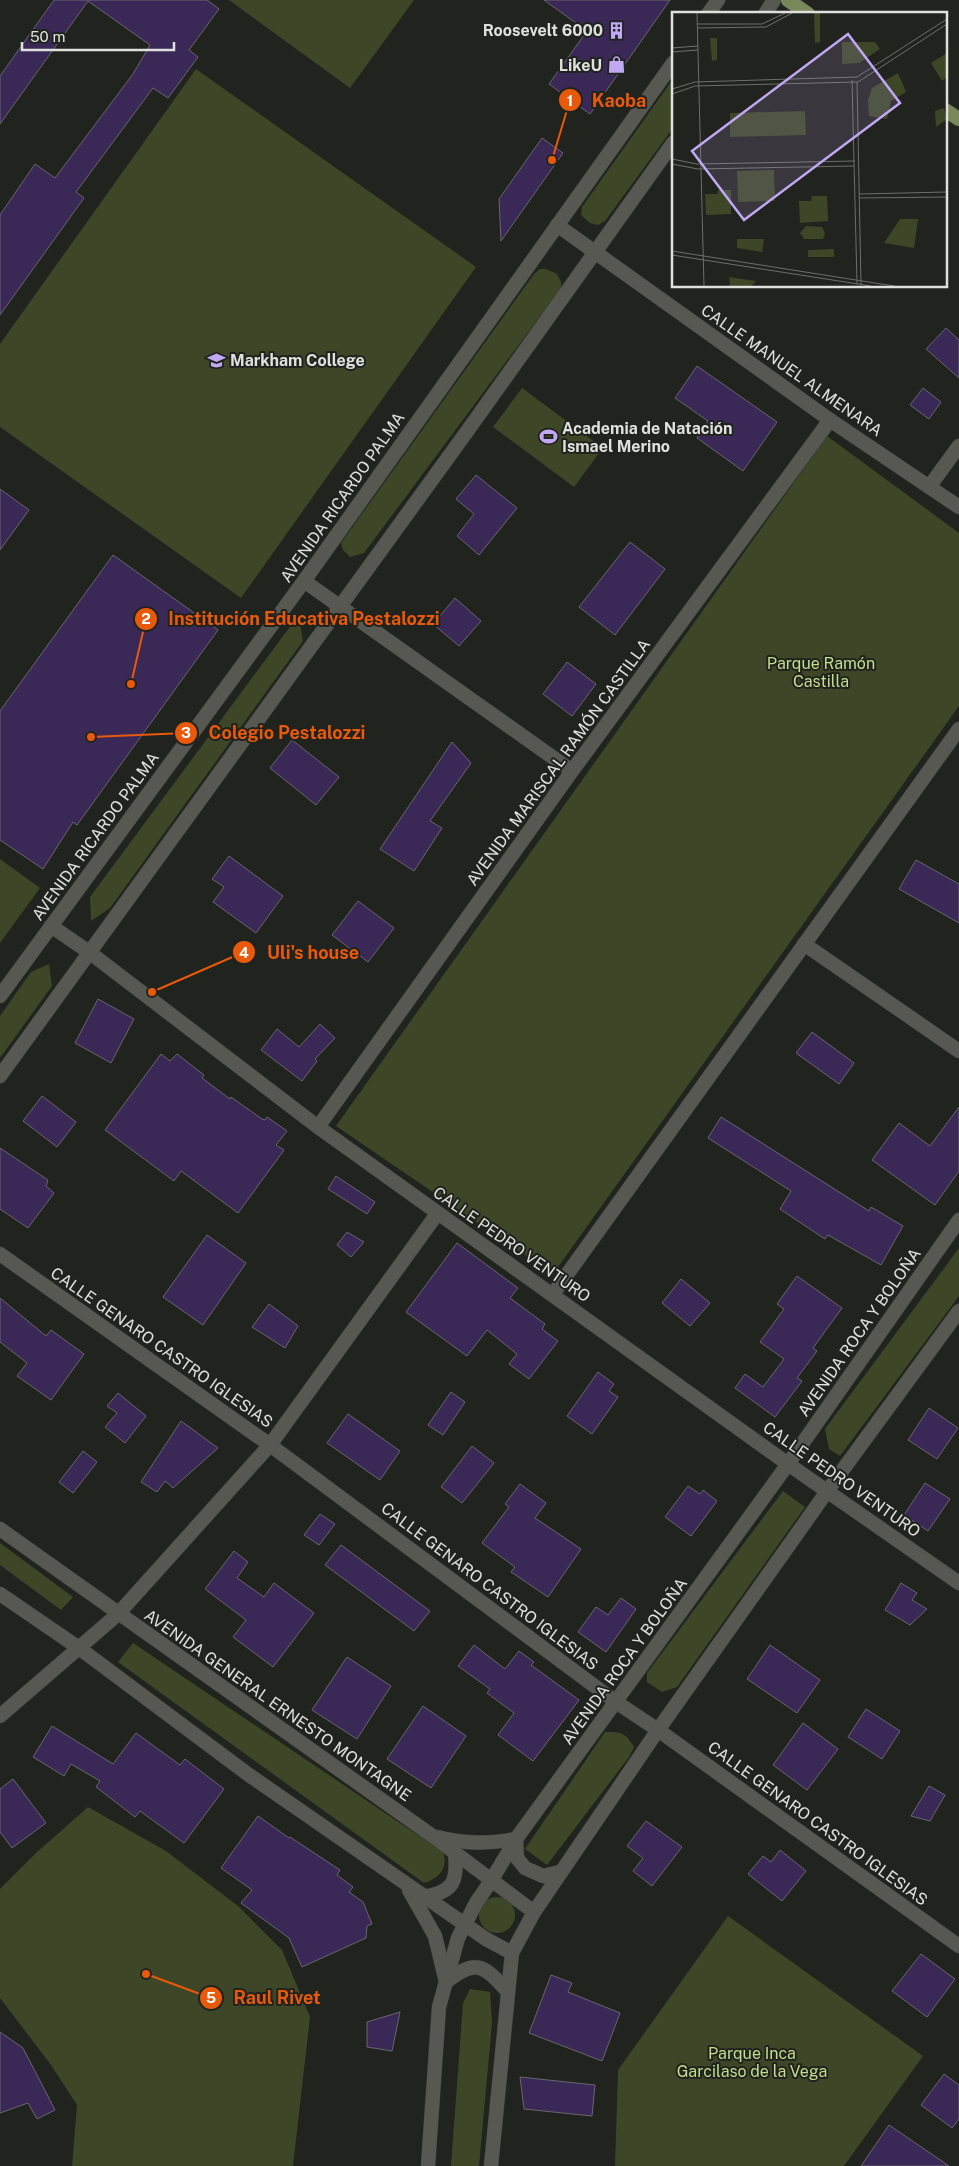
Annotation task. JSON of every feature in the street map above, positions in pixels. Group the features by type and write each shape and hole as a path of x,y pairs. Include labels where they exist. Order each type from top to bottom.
{"main road":[{"path":"709,12 718,0"},
{"path":"766,12 774,0"},
{"path":"788,0 805,12"},
{"name":"AVENIDA RICARDO PALMA","path":"0,996 304,581 672,64"},
{"path":"946,111 959,119"},
{"path":"0,1076 340,608 672,144"},
{"name":"CALLE MANUEL ALMENARA","path":"557,225 830,420 959,507"},
{"name":"AVENIDA MARISCAL RAMÓN CASTILLA","path":"318,1127 572,771 830,420"},
{"path":"929,487 959,446"},
{"path":"304,581 572,771"},
{"path":"554,1294 959,729"},
{"name":"CALLE PEDRO VENTURO","path":"51,926 89,952 318,1127 437,1214 554,1294 788,1464 828,1490 959,1583"},
{"path":"804,944 959,1051"},
{"path":"0,1716 118,1614 270,1445 437,1214"},
{"name":"AVENIDA ROCA Y BOLOÑA","path":"428,2166 439,2007 458,1938 464,1924 516,1839 788,1464 959,1220"},
{"name":"CALLE GENARO CASTRO IGLESIAS","path":"0,1254 270,1445 616,1702 958,1942"},
{"path":"491,2166 512,1953 534,1912 658,1730 828,1490 957,1319"},
{"name":"AVENIDA GENERAL ERNESTO MONTAGNE","path":"0,1528 118,1614 434,1837 534,1912"},
{"path":"0,1594 79,1648 248,1775 406,1885 464,1924 512,1953"},
{"path":"434,1837 472,1844 516,1839 517,1858 525,1868 543,1876 560,1872"},
{"path":"424,1897 448,1890 454,1881 457,1868 455,1854"},
{"path":"406,1885 435,1936 446,1982 458,1972 470,1967 484,1969 508,1992"}],"green space":[{"path":"229,0 414,0 350,88"},
{"path":"196,69 476,267 241,598 0,427 0,344"},
{"path":"672,80 672,129 605,221 598,225 590,223 581,215 582,207"},
{"path":"540,269 546,269 557,274 561,282 561,288 364,553 350,557 343,550 341,543 534,274"},
{"name":"Academia de Natación Ismael Merino","path":"522,388 603,448 574,487 493,427"},
{"name":"Parque Ramón Castilla","path":"827,436 959,533 959,706 553,1274 336,1126"},
{"path":"299,618 303,641 110,908 91,921 90,897 289,628"},
{"path":"0,859 40,888 0,943"},
{"path":"49,964 52,986 0,1058 0,1016 31,972"},
{"path":"959,1248 959,1296 840,1456 829,1449 825,1429"},
{"path":"783,1491 805,1507 677,1687 662,1692 647,1682 647,1673"},
{"path":"0,1543 73,1597 61,1610 0,1565"},
{"path":"133,1643 443,1852 445,1863 438,1876 424,1883 118,1662"},
{"path":"605,1732 622,1734 628,1738 634,1747 629,1757 547,1865 525,1849"},
{"path":"88,1807 166,1851 238,1906 282,1950 310,2017 293,2166 72,2166 77,2105 51,2065 0,1998 0,1889 36,1853"},
{"path":"497,1897 510,1902 515,1915 510,1928 497,1933 484,1928 479,1915 484,1902"},
{"name":"Parque Inca Garcilaso de la Vega","path":"728,1916 923,2056 844,2166 615,2166 618,2070"},
{"path":"470,1989 490,1992 492,2023 479,2166 451,2166 463,2003"}],"building":[{"path":"54,0 207,0 219,9 189,50 198,57 168,98 153,88 76,192 84,198 0,315 0,215 35,164 55,178 133,74 150,45 88,1 0,124 0,76"},
{"path":"544,0 670,0 590,114 549,84 587,31"},
{"path":"542,138 563,153 501,241 499,199"},
{"path":"946,328 959,340 959,378 926,349"},
{"path":"697,366 777,422 743,471 697,438 708,421 675,398"},
{"path":"923,388 941,402 929,419 910,405"},
{"path":"476,475 517,508 479,555 457,536 474,514 456,499"},
{"path":"0,489 29,510 0,550"},
{"path":"630,542 665,569 615,635 579,607"},
{"path":"113,555 218,630 77,825 73,822 43,869 0,840 0,711"},
{"path":"455,598 481,621 459,646 433,624"},
{"path":"567,662 596,684 572,716 543,694"},
{"path":"292,740 339,777 316,805 270,768"},
{"path":"452,742 471,763 430,821 442,828 414,871 380,849"},
{"path":"229,856 283,896 256,933 213,902 224,887 212,879"},
{"path":"916,860 959,884 959,923 899,889"},
{"path":"358,901 394,928 368,962 332,935"},
{"path":"98,999 134,1019 111,1063 75,1043"},
{"path":"320,1024 335,1038 315,1059 317,1061 302,1081 261,1050 277,1029 299,1047"},
{"path":"812,1032 854,1063 839,1084 796,1053"},
{"path":"161,1054 170,1061 177,1054 204,1075 202,1078 230,1099 231,1097 262,1119 265,1120 267,1117 287,1131 276,1145 284,1150 238,1213 181,1171 174,1181 105,1130"},
{"path":"42,1096 76,1122 57,1147 23,1121"},
{"path":"959,1107 959,1171 935,1205 872,1160 899,1123 930,1146"},
{"path":"721,1117 869,1211 871,1207 903,1226 881,1265 828,1235 825,1239 780,1209 791,1191 708,1138"},
{"path":"0,1148 48,1180 46,1186 54,1193 28,1228 0,1209"},
{"path":"336,1176 375,1202 367,1214 328,1189"},
{"path":"347,1232 364,1242 351,1257 337,1245"},
{"path":"207,1235 246,1263 203,1325 163,1297"},
{"path":"457,1243 518,1288 510,1298 545,1324 542,1329 558,1341 529,1379 509,1364 517,1354 487,1330 467,1356 406,1312"},
{"path":"797,1276 842,1308 813,1348 817,1351 797,1378 802,1381 775,1417 735,1388 745,1374 763,1387 784,1359 760,1342 784,1309 777,1304"},
{"path":"681,1279 710,1303 690,1326 662,1303"},
{"path":"0,1298 46,1336 51,1330 84,1354 51,1400 17,1376 27,1363 0,1342"},
{"path":"269,1304 298,1326 285,1348 252,1327"},
{"path":"598,1372 614,1384 609,1391 618,1397 592,1434 567,1416"},
{"path":"451,1392 465,1402 443,1435 428,1425"},
{"path":"118,1393 146,1416 125,1443 105,1427 117,1413 107,1406"},
{"path":"929,1408 958,1428 937,1459 908,1440"},
{"path":"348,1414 400,1451 380,1480 327,1443"},
{"path":"181,1421 218,1448 173,1488 165,1481 157,1492 141,1482"},
{"path":"472,1446 494,1463 462,1503 441,1487"},
{"path":"83,1451 97,1462 73,1493 59,1482"},
{"path":"925,1483 950,1499 928,1531 904,1515"},
{"path":"520,1484 546,1503 535,1518 581,1549 548,1597 511,1572 515,1567 482,1543 509,1507 505,1504"},
{"path":"688,1486 700,1494 703,1490 717,1501 691,1536 665,1517"},
{"path":"320,1514 335,1524 319,1545 304,1535"},
{"path":"341,1545 430,1611 414,1631 325,1565"},
{"path":"234,1551 248,1562 237,1578 264,1597 274,1583 314,1613 273,1667 233,1637 246,1620 205,1589"},
{"path":"901,1583 917,1593 912,1600 927,1609 910,1625 885,1610"},
{"path":"621,1598 636,1609 606,1652 578,1632 596,1607 608,1615"},
{"path":"474,1645 505,1669 519,1651 534,1662 531,1665 579,1700 533,1761 498,1735 514,1713 487,1693 490,1689 458,1666"},
{"path":"770,1645 820,1680 797,1713 747,1679"},
{"path":"347,1657 391,1686 357,1739 312,1710"},
{"path":"423,1706 466,1736 431,1788 387,1759"},
{"path":"866,1709 900,1731 882,1759 848,1737"},
{"path":"803,1723 838,1749 807,1790 773,1765"},
{"path":"52,1726 113,1764 136,1733 180,1765 185,1759 224,1789 184,1843 140,1811 135,1817 96,1787 100,1781 71,1764 64,1776 33,1757"},
{"path":"13,1779 46,1823 12,1848 0,1832 0,1789"},
{"path":"929,1786 945,1795 930,1821 911,1816"},
{"path":"258,1816 340,1870 337,1875 353,1887 349,1892 363,1902 372,1924 367,1926 366,1938 302,1967 289,1938 241,1903 252,1890 221,1868"},
{"path":"646,1821 682,1847 652,1886 633,1871 643,1858 627,1846"},
{"path":"780,1850 806,1871 782,1901 748,1874 763,1856 771,1862"},
{"path":"921,1954 955,1979 927,2017 892,1991"},
{"path":"551,1975 572,1983 568,1992 620,2013 602,2061 529,2033"},
{"path":"400,2012 392,2051 367,2047 367,2022"},
{"path":"0,2032 23,2048 55,2110 37,2119 28,2103 0,2113"},
{"path":"944,2074 959,2085 959,2119 952,2128 921,2105"},
{"path":"520,2077 595,2085 592,2116 524,2109"},
{"path":"889,2125 949,2166 861,2166"}],"place":[{"name":"Roosevelt 6000","path":"617,30"},
{"name":"LikeU","path":"616,65"},
{"name":"Kaoba","path":"552,160"},
{"name":"Markham College","path":"216,360"},
{"name":"Academia de Natación Ismael Merino","path":"548,437"},
{"name":"Institución Educativa Pestalozzi","path":"131,684"},
{"name":"Colegio Pestalozzi","path":"91,737"},
{"name":"Uli's house","path":"152,992"},
{"name":"Raul Rivet","path":"146,1974"}]}
